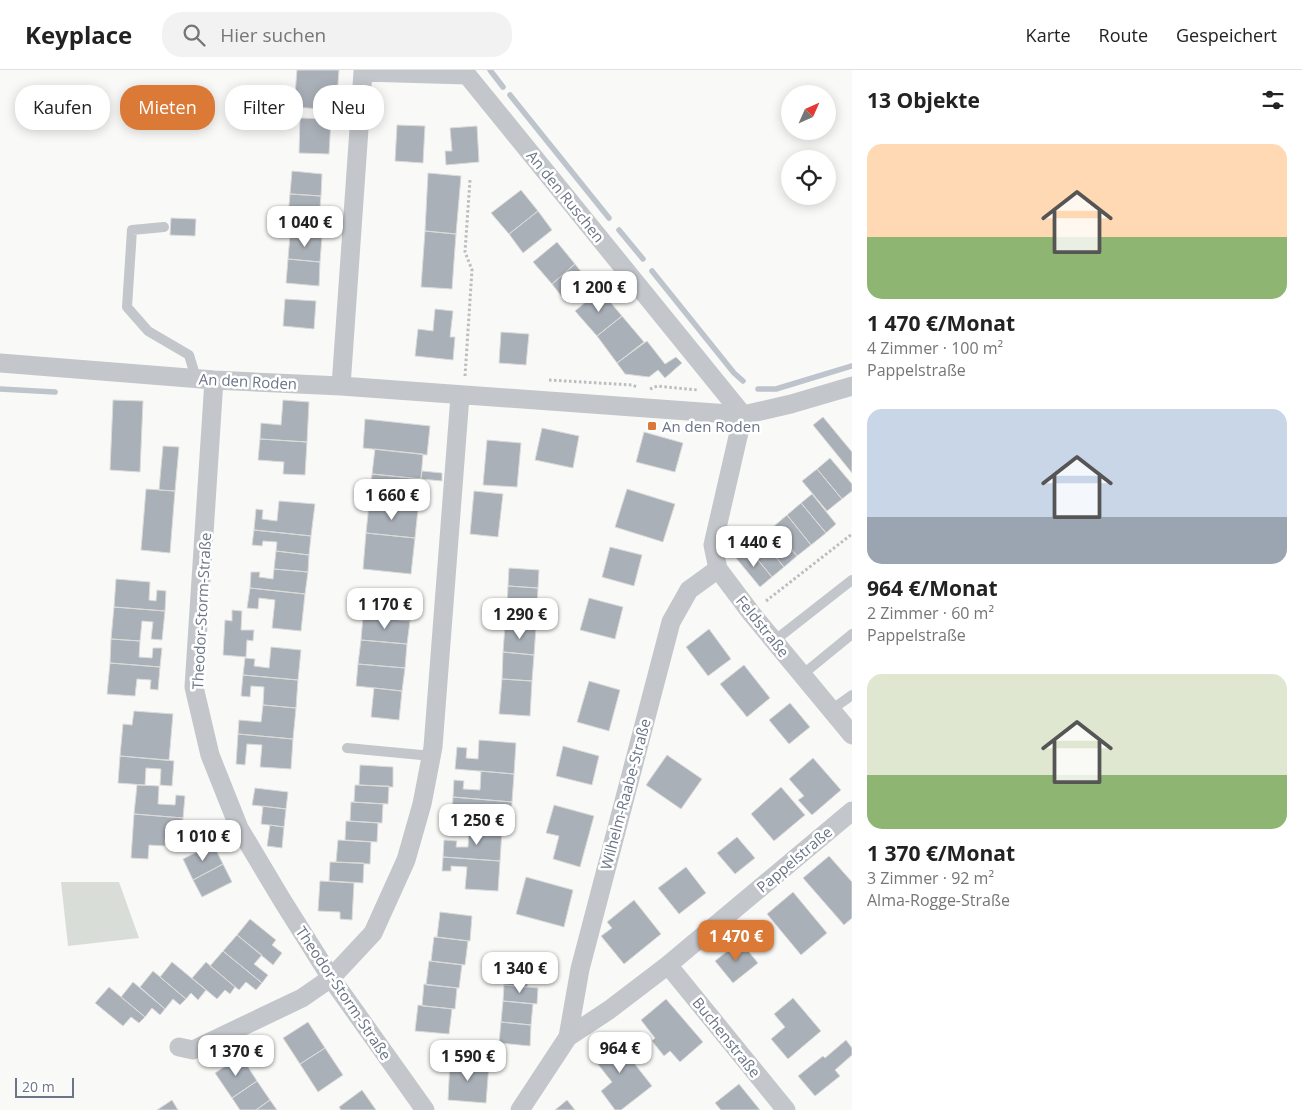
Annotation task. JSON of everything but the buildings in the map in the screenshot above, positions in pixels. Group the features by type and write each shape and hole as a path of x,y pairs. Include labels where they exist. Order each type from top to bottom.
{"street":[{"path":"341,386 363,72 465,72"},
{"name":"An den Ruschen","path":"465,72 744,415"},
{"name":"An den Roden","path":"0,363 205,379 341,386 744,415 791,404 852,386"},
{"name":"Theodor-Storm-Straße","path":"205,379 194,687 210,755 239,828 330,978 425,1110"},
{"path":"179,1046 193,1050 302,998 330,978 373,933 406,860 422,804 432,756 460,396"},
{"name":"Feldstraße","path":"744,415 713,545 718,569 751,613 852,736"},
{"name":"Wilhelm-Raabe-Straße","path":"568,1037 580,968 671,622 689,590 718,569"},
{"name":"Pappelstraße","path":"520,1110 568,1037 609,1010 668,965 852,811"},
{"name":"Buchenstraße","path":"668,965 786,1110"}],"lane":[{"path":"164,227 132,230 127,307 148,331 189,355 205,379"},
{"path":"774,640 852,580"},
{"path":"802,675 852,634"},
{"path":"832,710 852,695"},
{"path":"347,748 432,756"}],"path":[{"path":"460,396 465,375 472,270 466,252 470,180"},
{"path":"751,613 852,534"}],"shaded area":[{"path":"61,882 119,882 139,938 68,946"}],"waterway":[{"path":"490,70 503,87"},
{"path":"510,95 609,218"},
{"path":"619,230 643,259"},
{"path":"652,271 734,373 743,381"},
{"path":"758,389 776,389 852,366"},
{"path":"0,389 55,392"}],"place":[{"name":"An den Roden","path":"652,426"}]}
